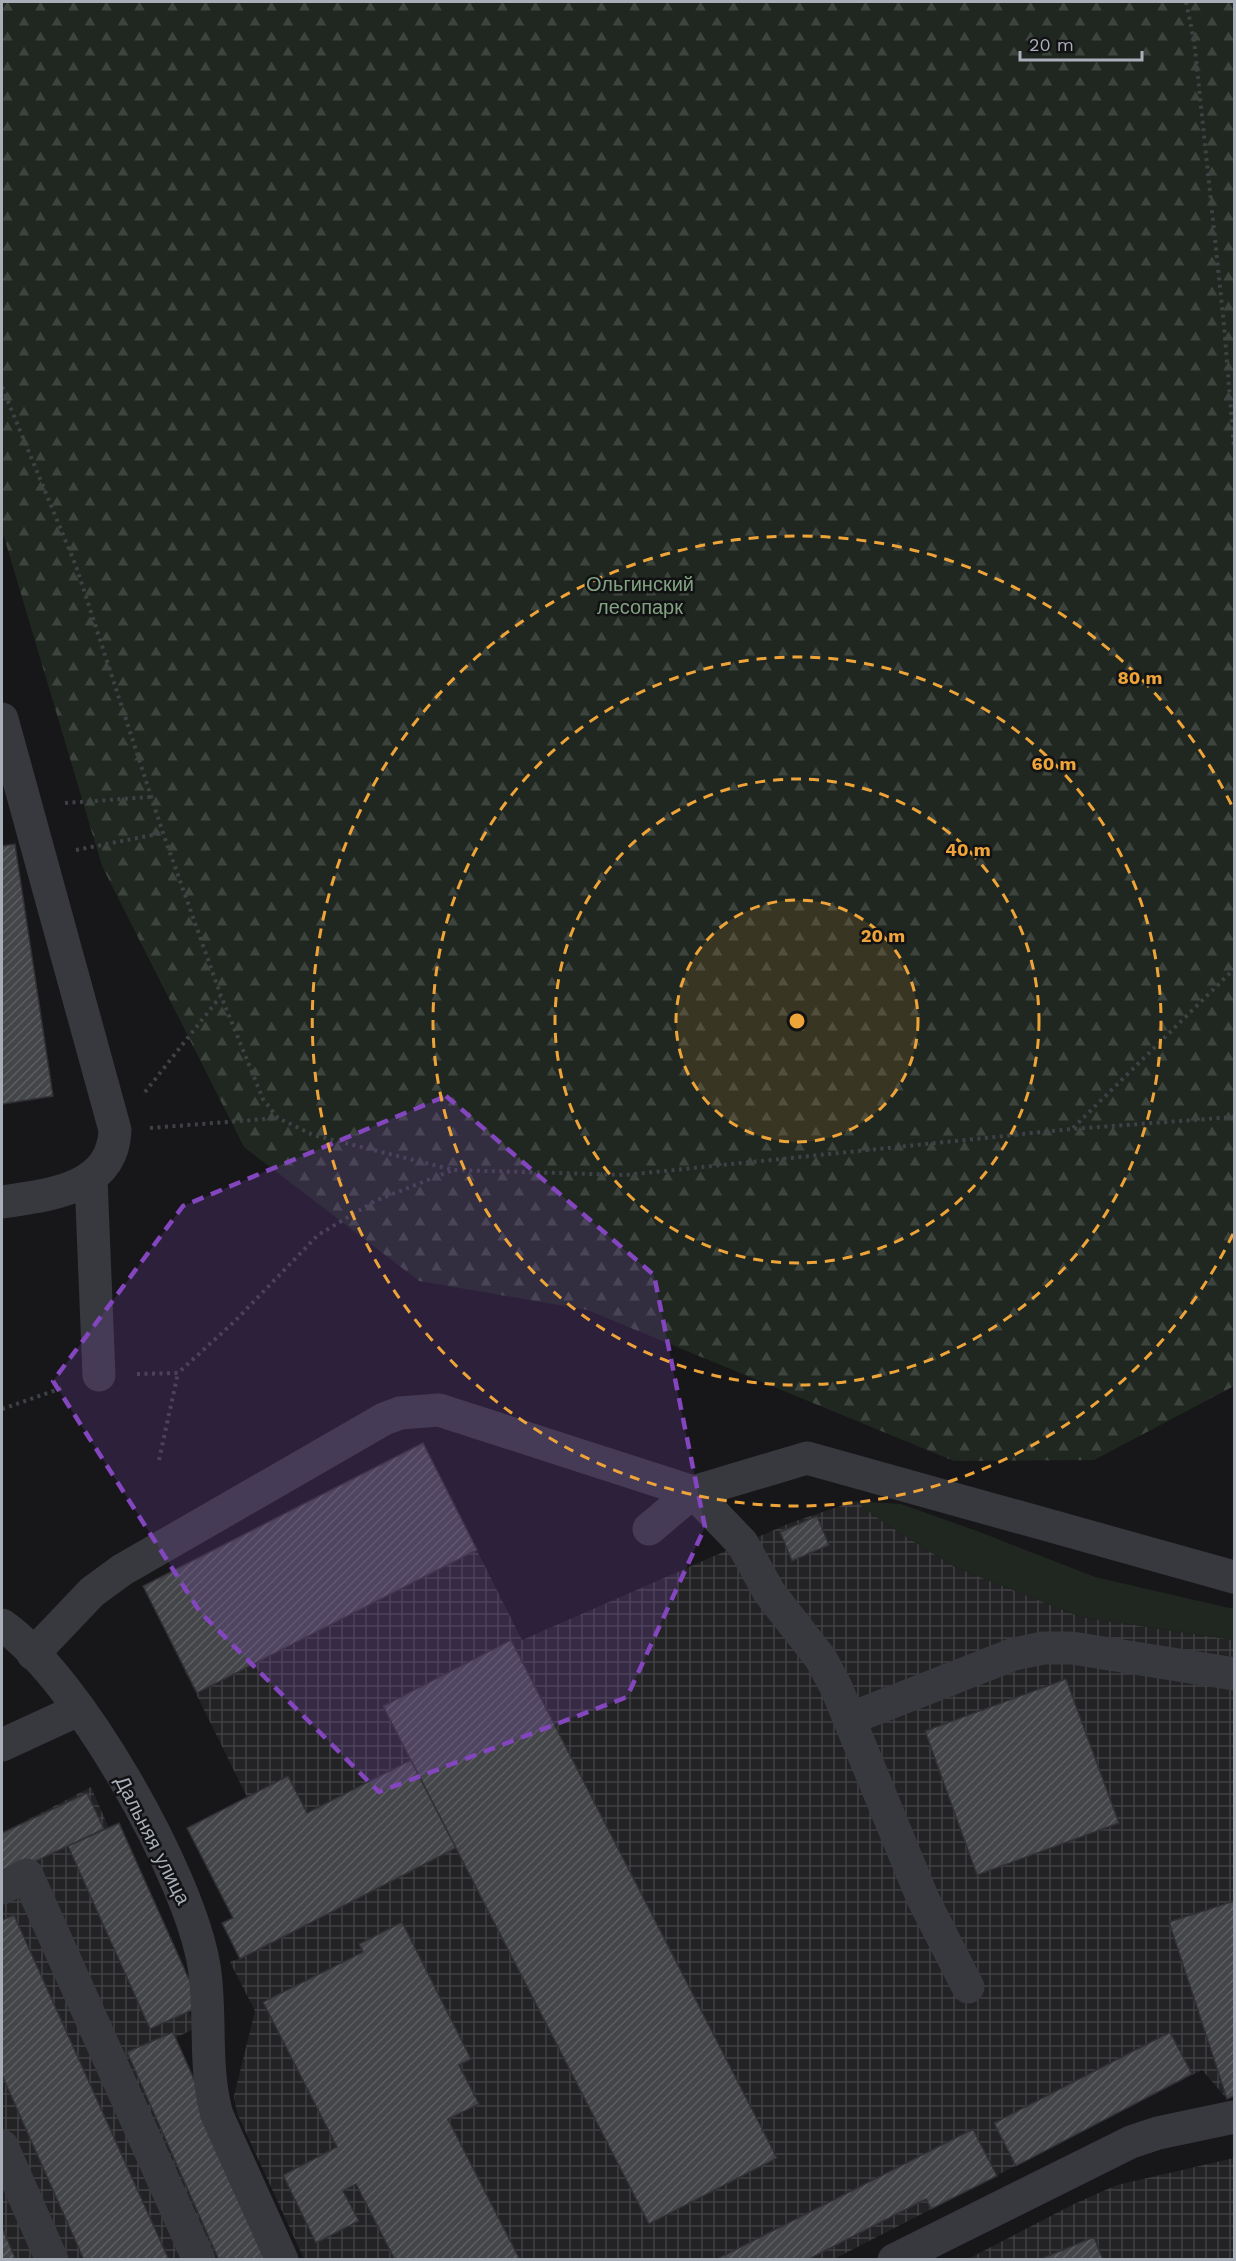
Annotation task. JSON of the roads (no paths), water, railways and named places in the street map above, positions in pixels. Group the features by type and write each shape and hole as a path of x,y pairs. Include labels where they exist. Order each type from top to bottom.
{"street":[{"path":"2,719 115,1130 114,1148 91,1179 54,1194 2,1202"},
{"path":"91,1179 99,1375"},
{"path":"33,1654 92,1592 122,1570 343,1440 400,1413 439,1410 693,1492 742,1544 769,1592 821,1659 837,1687 923,1899 968,1987"},
{"path":"649,1529 693,1492 807,1458 1234,1577"},
{"name":"Дальняя улица","path":"2,1625 60,1684 121,1775 150,1827 185,1902 197,1936 204,1967 211,2094 217,2115 282,2259"},
{"path":"849,1719 1014,1654 1043,1648 1072,1648 1234,1674"},
{"path":"2,1745 78,1710"},
{"path":"2,1888 27,1875 199,2259"},
{"path":"894,2259 1131,2142 1158,2133 1234,2117"},
{"path":"2,2146 52,2259"}],"park label":[{"name":"Ольгинский лесопарк","path":"640,596"}]}
